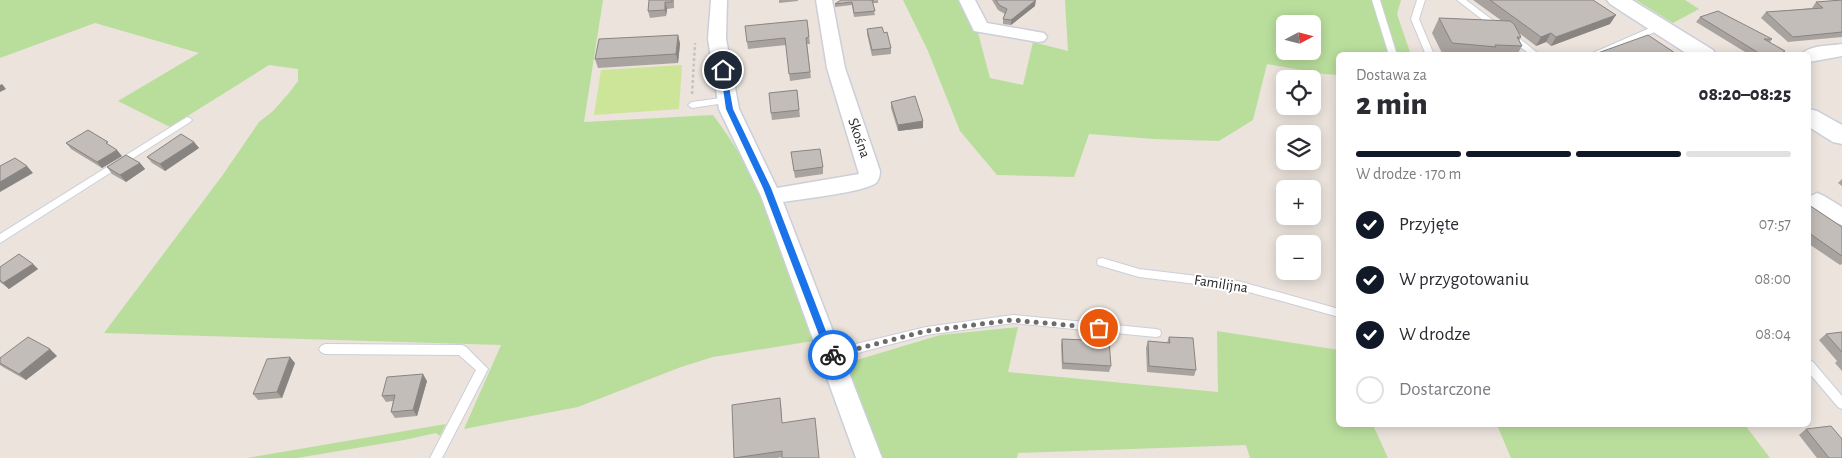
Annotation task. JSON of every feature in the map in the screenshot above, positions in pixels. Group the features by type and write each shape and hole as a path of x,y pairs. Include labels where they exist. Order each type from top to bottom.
{"street":[{"path":"718,0 717,39 729,109 770,196 869,458"},
{"name":"Skośna","path":"770,196 862,182 868,178 870,171 836,68 824,0"},
{"path":"967,0 980,27 1038,37"},
{"path":"1617,0 1699,52"},
{"path":"1811,55 1842,50"},
{"path":"1811,118 1842,136"},
{"path":"1817,201 1842,218"}],"lane":[{"path":"1376,0 1392,52"},
{"path":"1421,0 1415,19 1429,52"},
{"path":"1461,0 1532,52"},
{"path":"1599,52 1660,27"},
{"path":"692,105 728,100"},
{"path":"0,239 187,120"},
{"name":"Familijna","path":"1102,262 1139,273 1238,285 1336,312"},
{"path":"831,356 926,331 1012,320 1156,334"},
{"path":"325,349 462,350 482,369 436,458"},
{"path":"1811,367 1842,404"}],"path":[{"path":"692,105 695,43"}],"green space":[{"path":"0,0 603,0 584,122 713,115 747,167 774,223 795,281 813,341 713,357 681,367 578,407 464,429 501,345 104,333 222,176 259,122 273,111 298,81 298,69 269,65 170,127 118,101 199,53 95,23 0,58"},
{"path":"903,0 962,0 977,29 990,78 1023,85 1033,42 1068,51 1065,0 1401,0 1397,14 1410,52 1336,52 1336,75 1321,73 1321,70 1301,70 1267,64 1253,120 1219,141 1089,134 1074,177 997,175 960,131 928,51"},
{"path":"1636,0 1685,0 1699,9 1673,23"},
{"path":"682,65 679,109 594,115 601,70"},
{"path":"1018,327 1008,372 1218,392 1217,331 1336,350 1336,427 1374,427 1388,458 1250,458 1246,445 1018,453 1017,458 881,458 847,363 940,335"},
{"path":"446,424 440,436 436,433 297,458 247,458"},
{"path":"1498,427 1747,427 1770,458 1511,458"}],"building":[{"path":"649,0 672,0 672,2 665,2 665,10 648,11"},
{"path":"841,0 872,0 875,11 854,13 852,2 835,4"},
{"path":"996,0 1036,0 1011,20 1003,19 1007,9 999,5"},
{"path":"1490,0 1593,0 1616,15 1556,37 1551,33 1541,37"},
{"path":"1842,0 1842,32 1793,37 1766,12 1823,8 1816,2"},
{"path":"1718,11 1772,39 1764,39 1785,51 1757,52 1700,17"},
{"path":"1439,18 1510,21 1514,24 1521,37 1517,37 1522,46 1495,45 1496,47 1452,43"},
{"path":"807,20 809,37 806,38 810,72 789,74 785,38 747,42 745,26"},
{"path":"882,27 884,33 887,32 891,48 872,50 867,29"},
{"path":"678,35 676,54 595,59 599,39"},
{"path":"1648,35 1674,52 1601,52"},
{"path":"797,90 799,110 771,113 769,93"},
{"path":"915,96 923,121 898,125 891,102"},
{"path":"88,130 117,150 97,162 66,143"},
{"path":"181,134 194,142 160,164 147,157"},
{"path":"820,149 823,167 794,171 791,152"},
{"path":"126,155 140,163 120,175 107,167"},
{"path":"15,158 27,166 0,182 0,166"},
{"path":"1811,206 1842,227 1842,256 1811,234"},
{"path":"19,254 33,264 3,283 0,280 0,267"},
{"path":"1842,332 1842,352 1826,334"},
{"path":"28,337 50,349 19,374 0,363 0,358"},
{"path":"1169,337 1193,338 1196,370 1149,366 1148,341 1170,343"},
{"path":"1062,339 1109,341 1111,366 1063,363"},
{"path":"290,357 277,392 253,394 267,359"},
{"path":"423,374 413,410 391,412 395,395 382,396 387,377"},
{"path":"780,398 782,423 815,418 819,458 782,458 782,451 734,458 732,405"},
{"path":"1831,426 1842,439 1842,458 1829,458 1806,429"}],"way so far":[{"path":"833,355 926,331 1012,320 1099,328"}],"route":[{"path":"723,70 729,109 767,188 804,280 831,356 833,355"}]}
